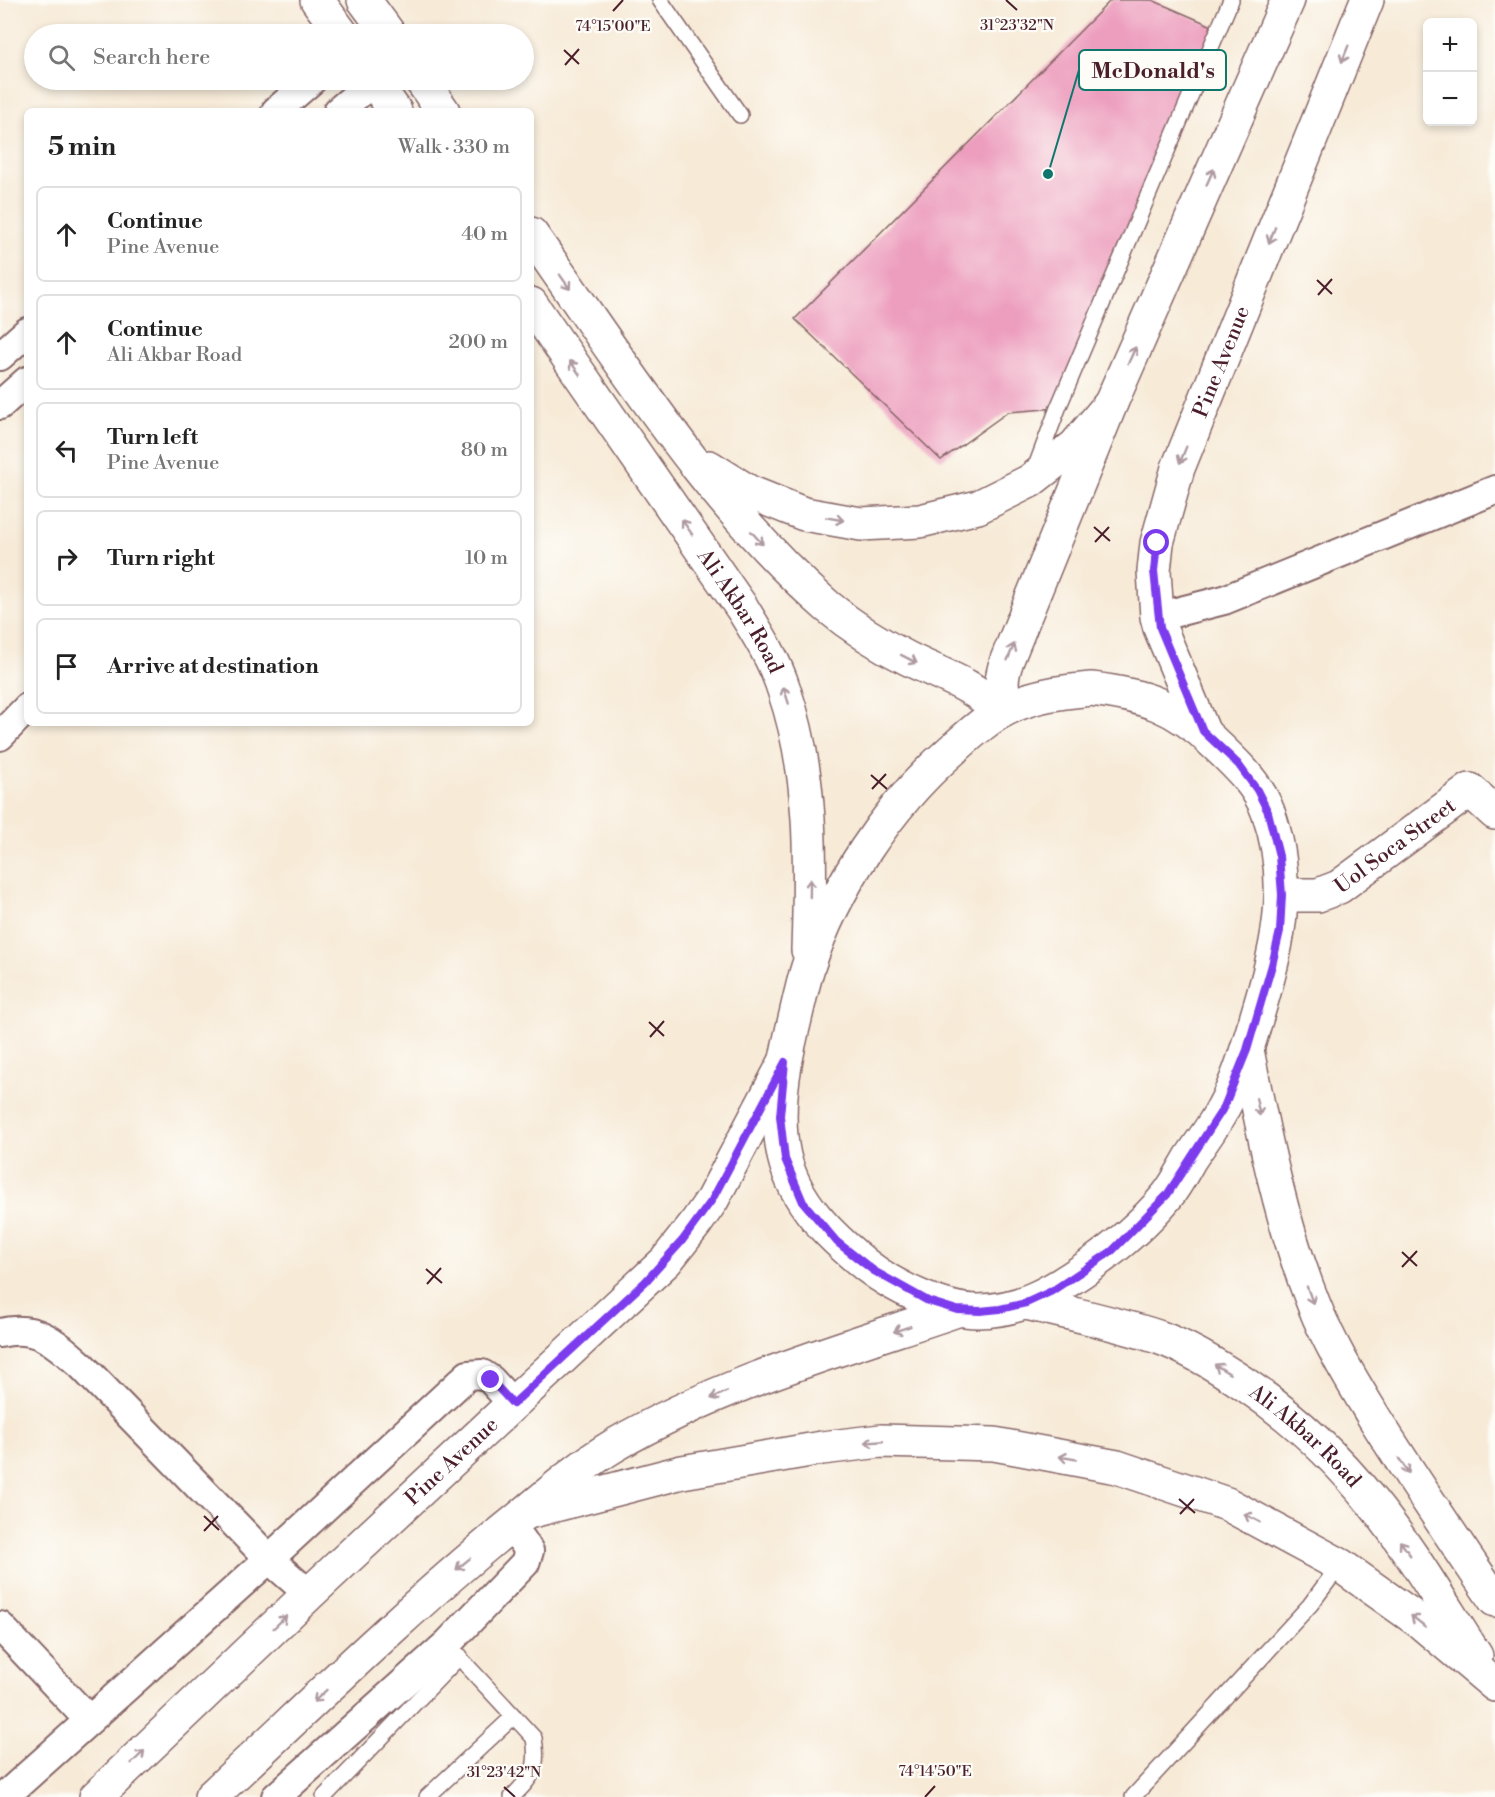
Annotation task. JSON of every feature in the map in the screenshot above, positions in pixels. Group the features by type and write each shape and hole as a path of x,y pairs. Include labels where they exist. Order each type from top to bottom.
{"main road":[{"path":"317,0 335,24"},
{"path":"1004,710 1001,677 1111,403 1288,0"},
{"name":"Pine Avenue","path":"1203,731 1157,617 1154,571 1157,543 1178,468 1367,0"},
{"path":"381,90 393,108"},
{"path":"428,90 441,108"},
{"path":"534,238 687,454 776,559 835,613 873,639 907,658 966,685 1004,710"},
{"name":"Ali Akbar Road","path":"534,308 742,608 764,644 784,688 795,726 808,810 811,864 808,967"},
{"path":"687,454 749,492 804,514 861,524 920,521 978,507 1030,481 1075,446 1111,403"},
{"name":"Ali Akbar Road","path":"1091,689 1114,692 1151,700 1181,716 1203,731 1238,764 1257,790 1268,812 1279,856 1282,895 1280,931 1247,1050 1224,1107 1167,1195 1112,1251 1052,1291 1026,1303 1000,1309 957,1310 928,1301 874,1271 837,1242 803,1202 785,1159 780,1116 785,1062 808,967 845,883 888,817 912,788 961,741 1004,710 1054,692 1091,689"},
{"name":"Uol Soca Street","path":"1282,895 1318,895 1340,887 1470,790 1495,813"},
{"name":"Ali Akbar Road","path":"1247,1050 1290,1239 1315,1307 1346,1370 1397,1455 1495,1600"},
{"name":"Pine Avenue","path":"96,1797 309,1594 645,1282 682,1241 712,1200 785,1062"},
{"name":"Ali Akbar Road","path":"1026,1303 1106,1322 1159,1338 1220,1367 1265,1398 1328,1454 1372,1503 1412,1558 1495,1685"},
{"path":"211,1797 453,1572 577,1471 615,1445 675,1414 782,1370 957,1310"},
{"path":"518,1519 682,1472 822,1448 881,1441 994,1444 1117,1467 1227,1504 1340,1565 1419,1621 1495,1685"}],"street":[{"path":"279,108 300,90"},
{"path":"341,108 362,90"},
{"path":"0,356 24,335"},
{"path":"0,405 24,384"},
{"path":"1157,617 1224,600 1495,490"},
{"path":"0,736 24,711"},
{"path":"0,1333 13,1330 35,1332 55,1342 82,1366 270,1559 309,1594"},
{"path":"4,1797 270,1559 468,1376 482,1374 491,1380 513,1404"},
{"path":"276,1797 454,1650 525,1563 529,1551 522,1540 518,1519"},
{"path":"0,1626 89,1720"}],"lane":[{"path":"660,0 740,116"},
{"path":"1030,481 1063,397 1231,0"},
{"path":"1133,1797 1310,1605 1340,1565"},
{"path":"324,1797 454,1650 534,1738 537,1758 529,1780 512,1797"},
{"path":"427,1797 514,1716"}],"building":[{"path":"1111,0 1152,0 1219,29 1058,408 1008,412 941,460 795,319"}],"place":[{"name":"McDonald's","path":"1048,174"}],"route":[{"path":"491,1380 513,1404 666,1261 712,1200 785,1062 780,1116 785,1159 803,1202 837,1242 874,1271 928,1301 957,1310 980,1311 1026,1303 1052,1291 1112,1251 1167,1195 1224,1107 1247,1050 1280,931 1282,895 1279,856 1268,812 1257,790 1238,764 1203,731 1160,628 1157,617 1154,571 1157,543"}]}
